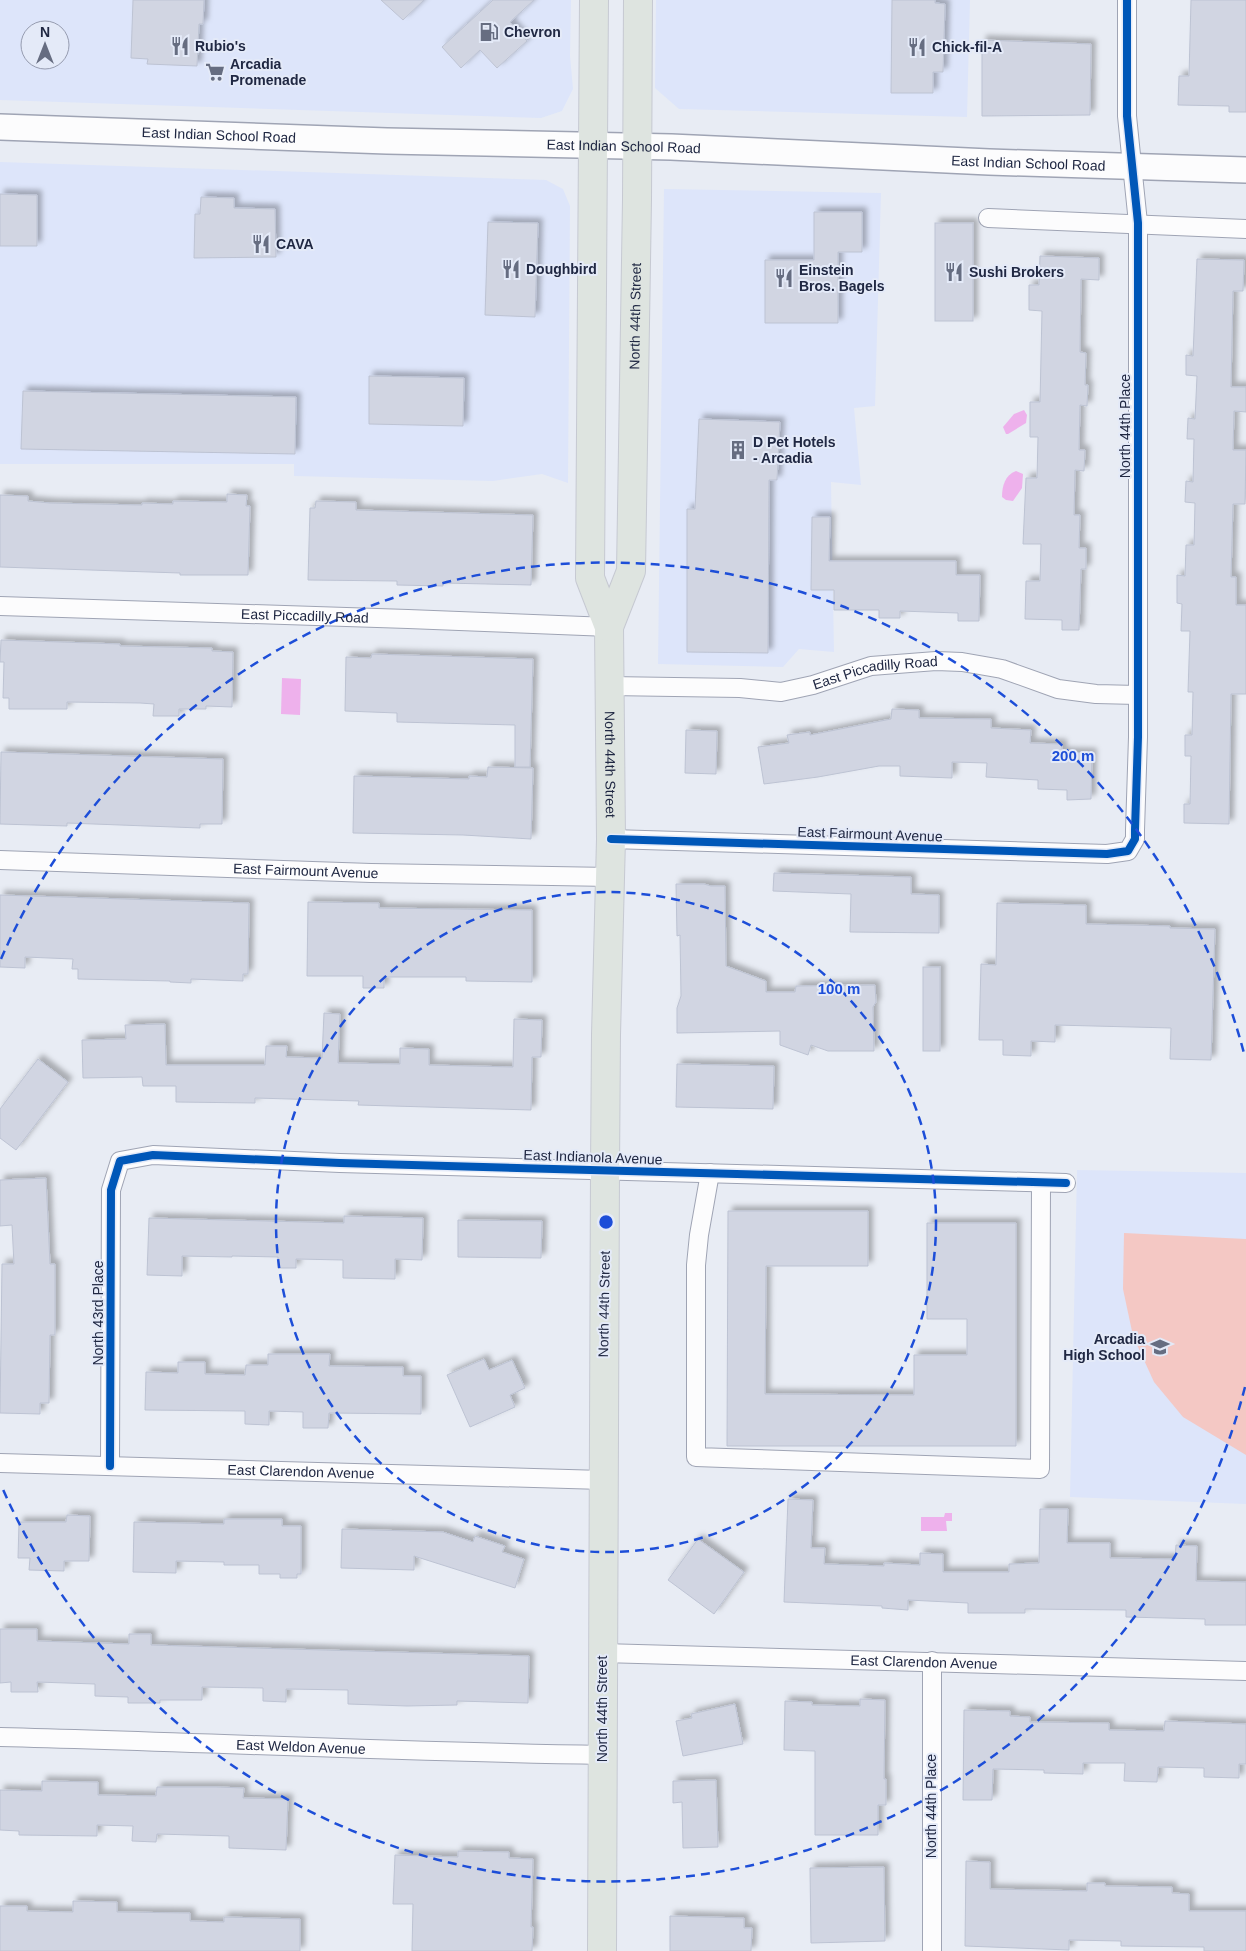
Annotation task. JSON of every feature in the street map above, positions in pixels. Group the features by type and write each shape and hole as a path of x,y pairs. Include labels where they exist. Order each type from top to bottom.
{"main road":[{"name":"North 44th Street","path":"594,0 590,578 609,627 612,839 606,1035 602,1951"},
{"name":"North 44th Street","path":"609,627 631,571 638,146 638,0"},
{"name":"East Indian School Road","path":"0,127 387,141 638,146 989,162 1246,170"}],"street":[{"name":"North 44th Place","path":"1128,0 1127,116 1138,224 1135,839 1128,851"},
{"path":"988,218 1246,230"},
{"name":"East Piccadilly Road","path":"0,606 408,618 609,627"},
{"name":"East Piccadilly Road","path":"609,686 731,687 781,692 813,685 871,666 936,661 962,662 1002,669 1058,689 1096,694 1137,695"},
{"name":"East Fairmount Avenue","path":"612,839 1107,854 1128,851"},
{"name":"East Fairmount Avenue","path":"0,860 371,873 612,877"},
{"name":"East Indianola Avenue","path":"120,1162 153,1155 1066,1183"},
{"name":"North 43rd Place","path":"110,1466 111,1190 120,1162"},
{"path":"710,1173 699,1235 696,1265 696,1457 1040,1469 1041,1183"},
{"name":"East Clarendon Avenue","path":"0,1463 603,1480"},
{"name":"East Clarendon Avenue","path":"602,1653 1246,1671"},
{"name":"North 44th Place","path":"932,1661 932,1951"},
{"name":"East Weldon Avenue","path":"0,1737 187,1742 306,1748 602,1755"}],"shaded area":[{"path":"0,0 571,0 570,56 573,89 562,111 541,118 0,100"},
{"path":"656,0 970,0 967,117 679,109 655,88"},
{"path":"0,162 546,180 563,189 570,206 568,483 542,474 493,481 294,476 294,464 0,464"},
{"path":"664,189 881,193 875,406 854,408 861,485 831,482 834,652 799,649 783,667 658,664"},
{"path":"1024,410 1027,415 1026,423 1006,434 1003,427 1014,414"},
{"path":"1016,471 1023,474 1022,488 1013,501 1006,500 1002,497 1004,485 1009,475"},
{"path":"282,678 301,679 300,715 281,714"},
{"name":"Arcadia High School","path":"1077,1170 1246,1173 1246,1504 1070,1497"},
{"path":"1124,1233 1246,1239 1246,1455 1183,1417 1154,1382 1133,1336 1123,1289"},
{"path":"945,1513 952,1513 952,1521 946,1521 947,1531 921,1531 921,1517 944,1517"}],"building":[{"path":"133,0 204,0 203,24 199,24 197,66 147,64 148,59 131,58"},
{"path":"381,0 424,0 403,20"},
{"name":"Chevron","path":"493,0 534,0 510,22 527,41 497,68 480,50 461,68 442,47"},
{"name":"Chick-fil-A","path":"892,0 935,0 935,3 945,4 943,72 933,72 933,93 891,93"},
{"path":"1191,0 1246,0 1246,112 1229,112 1229,106 1178,105 1179,76 1189,76"},
{"path":"982,40 1091,44 1090,115 982,116"},
{"path":"0,194 37,195 37,246 0,246"},
{"path":"201,197 234,198 234,208 275,209 276,257 194,258 195,214 200,214"},
{"path":"814,212 862,212 862,252 838,252 838,323 765,323 765,260 814,260"},
{"name":"Doughbird","path":"488,222 538,223 535,317 485,315"},
{"name":"Sushi Brokers","path":"935,223 973,223 973,321 935,321"},
{"path":"1040,256 1099,258 1099,280 1081,279 1080,352 1086,353 1085,385 1088,385 1087,406 1080,405 1079,450 1085,450 1084,471 1075,470 1074,515 1080,515 1079,548 1086,548 1086,569 1081,569 1079,630 1062,630 1062,620 1025,619 1026,581 1040,581 1041,544 1023,544 1026,478 1037,478 1038,437 1030,437 1030,402 1040,402 1042,311 1029,310 1029,285 1039,285"},
{"path":"1197,259 1244,260 1243,291 1233,291 1231,387 1246,387 1246,412 1234,411 1233,450 1246,450 1245,504 1233,504 1231,577 1236,577 1236,605 1246,605 1246,694 1231,694 1229,824 1184,823 1184,804 1190,804 1191,756 1185,756 1185,735 1192,735 1193,692 1188,692 1190,631 1181,631 1182,604 1177,603 1177,575 1185,576 1186,545 1194,545 1195,503 1185,502 1186,481 1193,482 1194,439 1187,439 1188,418 1195,419 1197,376 1186,375 1186,355 1193,356"},
{"path":"369,376 464,378 463,426 369,424"},
{"path":"23,391 296,397 295,454 21,449"},
{"path":"699,419 780,422 777,480 769,480 768,653 687,652 687,509 695,509"},
{"path":"227,494 247,495 246,506 250,506 248,575 180,575 180,573 0,567 0,495 28,496 28,501 50,503 142,505 142,503 173,504 173,501 227,502"},
{"path":"316,501 356,502 356,510 533,515 531,585 443,583 443,586 397,585 397,581 308,580 310,508 315,508"},
{"path":"812,517 830,517 829,561 956,561 956,575 980,575 979,621 958,621 958,613 900,611 900,618 879,618 879,610 834,610 834,590 811,590"},
{"path":"1,640 212,648 212,651 233,652 232,707 206,706 206,709 179,709 179,716 153,716 154,704 140,703 67,702 67,709 9,709 9,698 3,698 4,662 0,662"},
{"path":"372,654 533,659 530,767 515,767 515,725 397,722 397,713 345,711 346,657 371,658"},
{"path":"892,709 919,710 919,718 991,719 991,728 1031,730 1030,743 1062,744 1062,752 1092,753 1091,799 1067,800 1067,790 1038,789 1038,780 986,777 987,763 952,762 952,778 900,776 900,766 879,766 764,784 758,747 789,743 787,735 810,732 810,735 891,719"},
{"path":"686,730 717,731 716,774 685,773"},
{"path":"1,752 223,759 222,824 200,824 200,828 67,823 67,826 0,824"},
{"path":"488,767 533,768 531,839 463,835 353,833 354,776 469,779 469,776 487,777"},
{"path":"774,873 911,877 911,894 939,895 939,933 850,932 851,894 773,891"},
{"path":"676,884 725,886 726,966 766,981 766,992 795,992 796,986 875,985 876,1002 873,1007 874,1051 828,1051 811,1045 808,1055 780,1045 780,1031 677,1033 677,1008 681,996 680,935 677,936"},
{"path":"0,895 249,903 248,974 243,974 243,981 191,979 191,983 78,979 78,969 72,969 73,959 25,957 25,968 0,967"},
{"path":"308,902 379,903 379,908 532,910 532,982 466,981 466,977 384,977 384,988 363,988 363,976 307,976"},
{"path":"997,903 1086,905 1086,924 1215,929 1211,1060 1170,1059 1171,1028 1055,1025 1055,1042 1031,1041 1031,1056 1003,1055 1003,1040 979,1040 981,964 996,965"},
{"path":"923,967 940,967 940,1051 923,1051"},
{"path":"324,1013 340,1014 338,1063 400,1064 400,1048 429,1049 429,1065 513,1067 514,1019 542,1020 541,1057 532,1057 531,1110 358,1105 359,1101 255,1098 255,1103 176,1102 176,1086 143,1086 142,1077 83,1078 82,1040 126,1039 125,1025 165,1024 166,1065 265,1065 266,1046 287,1046 286,1057 322,1058"},
{"path":"38,1059 68,1082 16,1150 0,1138 0,1109"},
{"path":"677,1064 774,1066 773,1109 676,1107"},
{"path":"46,1178 50,1264 55,1264 55,1335 50,1335 49,1403 40,1403 40,1414 0,1413 2,1264 14,1264 12,1225 0,1226 0,1180"},
{"path":"728,1211 868,1211 868,1266 766,1266 765,1394 914,1395 914,1355 967,1355 967,1319 927,1319 927,1223 1016,1223 1016,1446 727,1446"},
{"path":"344,1216 423,1218 422,1260 395,1259 395,1279 343,1278 343,1260 296,1259 296,1268 278,1268 278,1257 232,1256 182,1256 182,1276 147,1275 149,1218 344,1223"},
{"path":"458,1220 542,1221 541,1258 458,1257"},
{"path":"268,1354 330,1354 329,1366 403,1367 403,1376 421,1376 421,1414 329,1413 328,1428 303,1428 303,1412 269,1411 269,1425 245,1424 245,1411 145,1410 146,1372 178,1373 178,1362 205,1362 205,1374 245,1375 246,1365 268,1365"},
{"path":"484,1359 489,1370 512,1360 525,1388 510,1395 515,1407 470,1427 447,1375"},
{"path":"788,1499 813,1500 811,1548 825,1548 824,1564 884,1566 884,1563 920,1565 920,1553 943,1554 943,1572 1009,1572 1009,1564 1039,1563 1040,1509 1068,1509 1067,1543 1110,1543 1110,1558 1175,1559 1176,1545 1197,1546 1196,1581 1246,1582 1246,1625 1205,1625 1205,1619 1126,1617 1126,1610 1025,1609 1025,1613 968,1613 968,1603 908,1600 908,1610 882,1608 882,1606 784,1602"},
{"path":"67,1515 90,1516 89,1561 64,1561 64,1571 29,1570 30,1558 18,1558 19,1522 66,1522"},
{"path":"224,1519 282,1519 282,1526 301,1526 301,1574 297,1574 297,1578 280,1578 280,1574 259,1574 259,1565 224,1565 224,1562 176,1561 176,1573 133,1572 134,1522 224,1524"},
{"path":"342,1529 443,1532 473,1542 475,1536 505,1546 502,1552 524,1559 515,1588 414,1556 414,1570 341,1568"},
{"path":"698,1539 744,1572 714,1614 668,1580"},
{"path":"0,1629 37,1629 37,1641 129,1644 129,1634 151,1634 151,1645 529,1656 528,1703 457,1701 457,1705 348,1704 348,1690 286,1689 286,1702 263,1701 263,1688 202,1687 202,1700 160,1700 160,1703 128,1703 128,1697 95,1696 95,1684 37,1682 38,1692 11,1692 11,1682 0,1683"},
{"path":"860,1699 885,1700 884,1779 886,1779 886,1805 878,1805 878,1835 815,1835 815,1751 784,1750 785,1701 812,1702 812,1705 860,1706"},
{"path":"735,1704 743,1744 683,1756 676,1721 692,1718 691,1714"},
{"path":"964,1710 1010,1711 1010,1716 1030,1717 1030,1722 1109,1723 1109,1730 1164,1731 1165,1721 1246,1724 1246,1764 1239,1764 1239,1778 1204,1777 1204,1768 1158,1767 1157,1782 1124,1781 1125,1763 1083,1763 1083,1774 1044,1773 1044,1770 993,1769 992,1800 963,1800"},
{"path":"716,1780 718,1847 683,1848 682,1802 673,1803 673,1781"},
{"path":"42,1781 98,1782 98,1795 156,1796 157,1787 217,1787 244,1788 243,1798 288,1799 286,1850 229,1848 229,1836 157,1834 156,1842 132,1841 133,1826 97,1825 97,1836 19,1835 19,1831 0,1830 0,1790 42,1791"},
{"path":"458,1851 509,1852 509,1858 533,1859 532,1951 412,1951 413,1904 393,1904 395,1855 458,1857"},
{"path":"966,1861 990,1862 990,1889 1087,1891 1087,1883 1105,1883 1105,1886 1172,1887 1172,1893 1189,1894 1189,1911 1246,1911 1246,1951 1204,1951 1204,1947 1121,1946 1121,1941 1069,1940 1069,1950 965,1946"},
{"path":"884,1867 885,1941 811,1943 810,1868"},
{"path":"73,1901 117,1902 117,1912 190,1913 190,1921 224,1922 224,1917 300,1919 300,1951 0,1951 0,1906 27,1906 27,1911 73,1912"},
{"path":"670,1916 744,1918 744,1928 752,1928 751,1951 670,1951"}],"cycle path":[{"path":"611,839 1107,854 1128,851 1135,839 1138,737 1138,223 1127,116 1127,0"},
{"path":"110,1466 111,1190 120,1161 153,1155 340,1163 1066,1183"}],"place":[{"name":"Chevron","path":"489,32"},
{"name":"Rubio's","path":"180,46"},
{"name":"Chick-fil-A","path":"917,47"},
{"name":"Arcadia Promenade","path":"215,72"},
{"name":"CAVA","path":"261,244"},
{"name":"Doughbird","path":"511,269"},
{"name":"Sushi Brokers","path":"954,272"},
{"name":"Einstein Bros. Bagels","path":"784,278"},
{"name":"D Pet Hotels - Arcadia","path":"738,450"},
{"name":"Arcadia High School","path":"1160,1347"}]}
